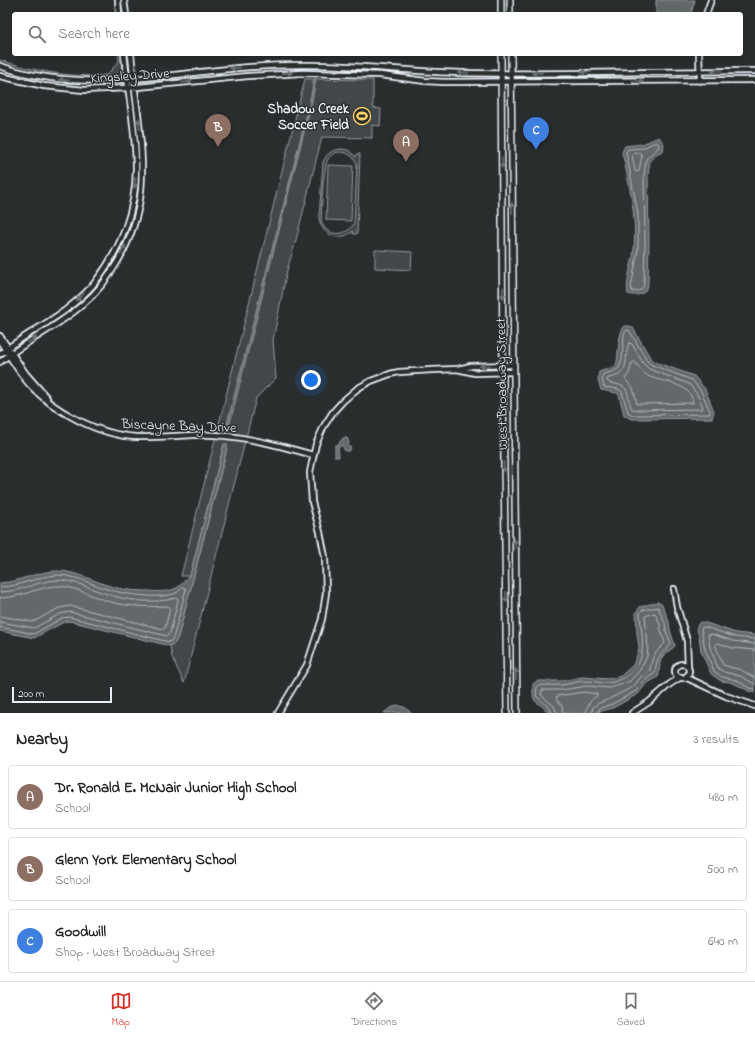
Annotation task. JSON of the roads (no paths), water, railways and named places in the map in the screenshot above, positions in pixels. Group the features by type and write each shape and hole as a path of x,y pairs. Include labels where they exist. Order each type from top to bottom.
{"main road":[{"path":"501,0 501,12"},
{"path":"510,0 510,12"},
{"name":"West Broadway Street","path":"501,56 507,713"},
{"name":"West Broadway Street","path":"511,56 517,713"},
{"path":"502,118 505,141 508,144 511,144"}],"street":[{"path":"118,0 119,12"},
{"path":"124,0 126,12"},
{"path":"707,12 711,0"},
{"path":"0,354 66,310 78,300 96,282 117,247 128,219 135,187 136,158 124,56"},
{"path":"0,362 71,315 84,304 102,287 126,244 139,205 143,171 131,56"},
{"path":"699,56 700,81"},
{"path":"302,65 302,73"},
{"name":"Kingsley Drive","path":"0,66 15,71 56,79 89,81 127,80 248,67 302,65 380,68 444,73 502,74 755,71"},
{"path":"248,67 248,76"},
{"path":"380,68 380,75"},
{"path":"622,72 623,81"},
{"name":"Kingsley Drive","path":"0,76 17,81 64,89 84,90 128,88 248,76 302,73 380,75 444,82 755,80"},
{"name":"Biscayne Bay Drive","path":"0,336 28,383 35,391 71,416 83,422 122,435 145,437 204,435 228,436 257,441 312,455"},
{"name":"Biscayne Bay Drive","path":"0,341 7,349"},
{"path":"457,370 471,366 513,365"},
{"path":"278,713 307,665 322,619 326,593 324,552 312,502 310,472 312,455 320,433 333,412 343,400 366,383 400,372 457,370 475,373 513,372"},
{"path":"632,713 649,702 670,684 688,675 689,669 686,634 677,607 674,589"},
{"path":"670,684 677,666 684,660 687,651"},
{"path":"680,664 685,664 699,682"},
{"path":"675,672 677,676 699,682 726,696 755,706"}],"water":[{"path":"656,0 695,0 692,12 656,12"},
{"path":"314,79 316,79 312,101 229,426 227,425 228,420 309,106"},
{"path":"659,137 664,144 663,151 658,153 650,160 648,175 648,285 643,293 631,295 628,294 627,289 635,237 632,200 622,152 625,146 642,144"},
{"path":"625,326 630,326 633,328 651,359 655,362 694,376 705,389 714,411 712,418 631,419 624,415 619,395 617,393 601,390 598,380 599,372 616,366 619,339 622,329"},
{"path":"343,438 347,438 349,442 348,445 351,448 349,451 345,451 342,445 338,448 339,457 335,457 335,445 338,445"},
{"path":"224,444 227,444 227,448 178,637 175,643 170,646 69,621 64,622 34,638 0,631 0,583 14,581 50,571 64,571 110,586 130,590 155,592 165,591 174,589 180,585 190,575"},
{"path":"657,602 662,604 669,622 675,646 662,657 658,677 646,684 638,694 613,708 594,713 549,713 545,708 536,702 533,696 533,684 537,681 562,681 582,677 608,679 621,676 633,665 638,653 639,647 636,612 640,607"},
{"path":"701,622 736,633 755,635 755,693 730,682 721,681 711,674 701,651 699,635 696,628"},
{"path":"398,705 406,708 411,713 384,713 389,709"}],"place":[{"name":"Shadow Creek Soccer Field","path":"362,116"},
{"name":"Glenn York Elementary School","path":"218,147"},
{"name":"Goodwill","path":"536,150"},
{"name":"Dr. Ronald E. McNair Junior High School","path":"406,162"}]}
